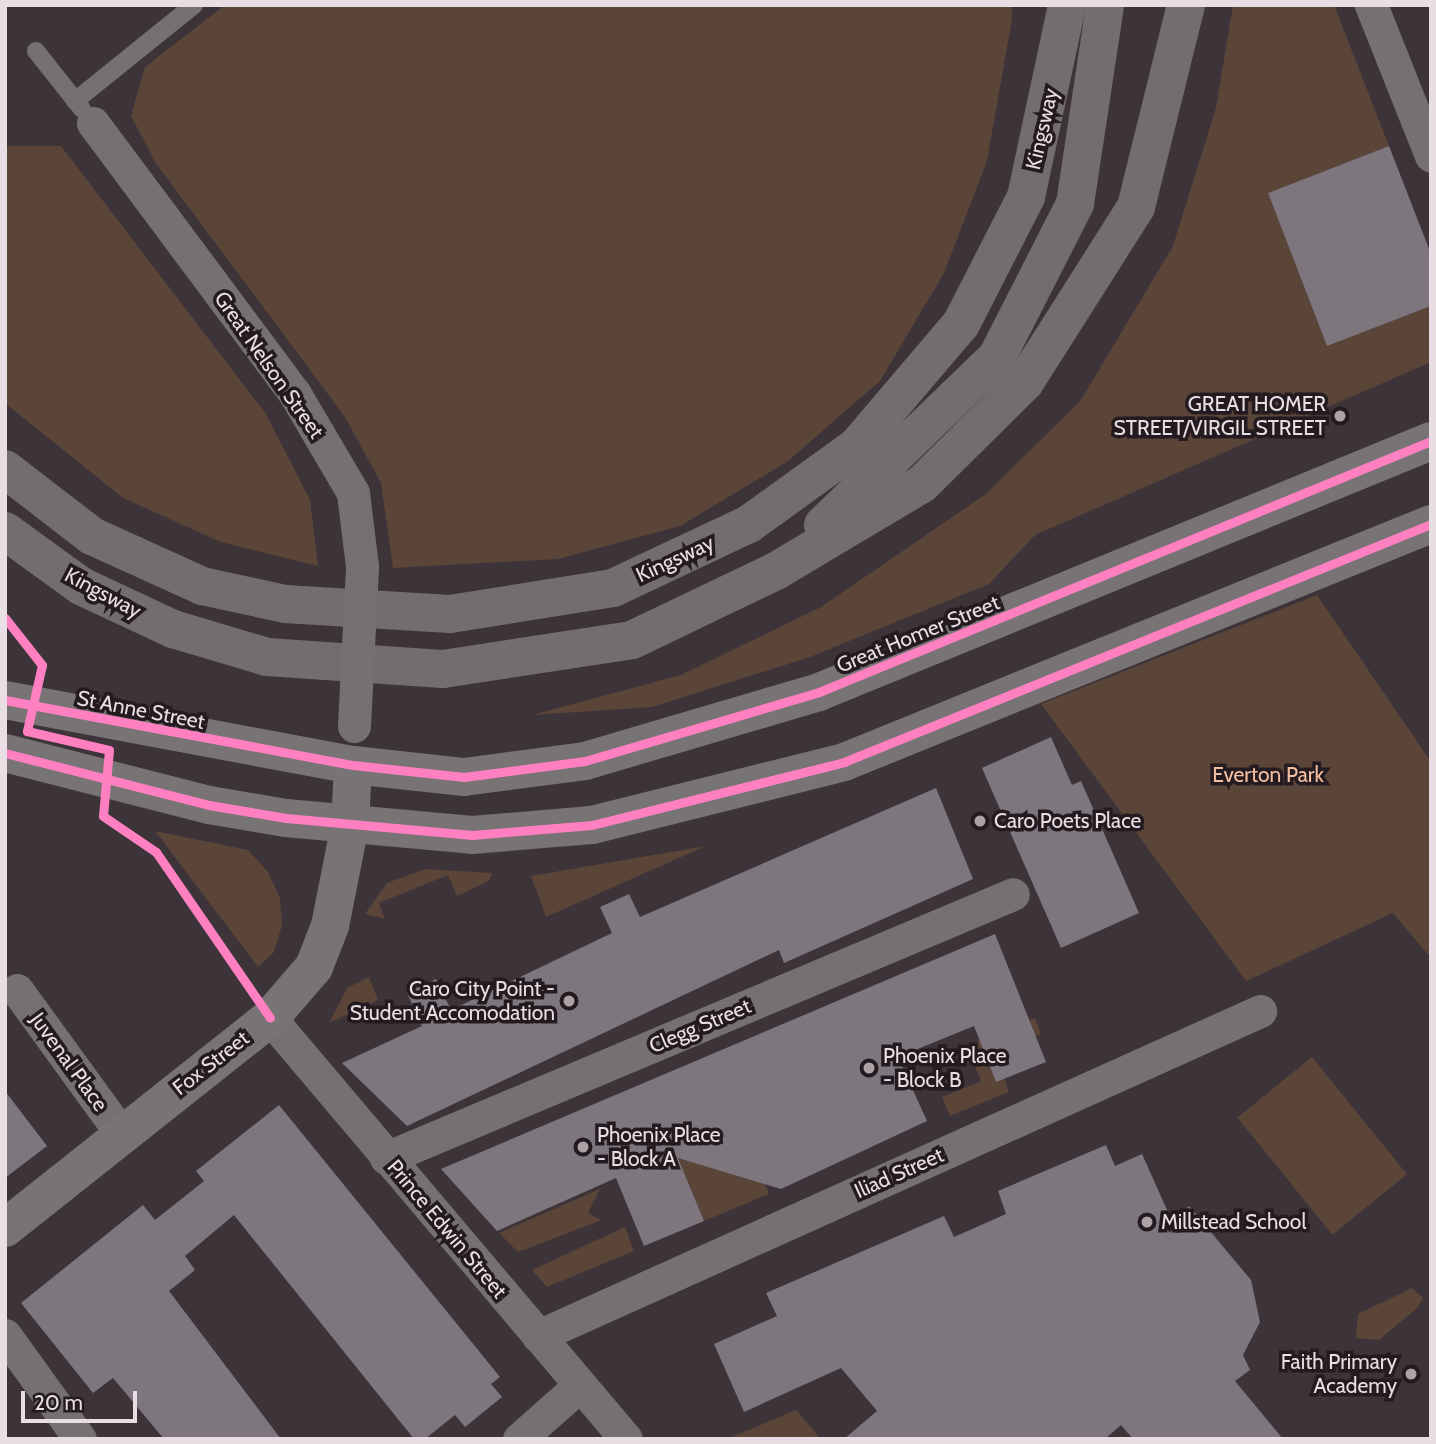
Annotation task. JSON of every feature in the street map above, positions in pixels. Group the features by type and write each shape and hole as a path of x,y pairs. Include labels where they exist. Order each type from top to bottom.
{"highway":[{"name":"Kingsway","path":"5,469 92,536 202,586 285,604 450,614 612,589 749,524 857,446 961,324 1026,197 1067,5"},
{"path":"776,571 997,357 1075,204 1105,5"},
{"path":"776,571 922,484 1026,382 1136,207 1186,5"},
{"name":"Kingsway","path":"5,531 81,586 173,629 267,657 443,669 632,640 776,571"}],"street":[{"path":"1371,5 1431,156"},
{"name":"Great Nelson Street","path":"84,112 295,394 353,494 362,566 353,765"},
{"name":"Great Homer Street","path":"353,765 464,777 585,761 819,692 1431,440"},
{"path":"5,753 209,805 350,825 471,835 592,825 844,762 1431,524"},
{"name":"St Anne Street","path":"5,700 353,765"},
{"name":"Fox Street","path":"5,1228 121,1133 270,1018 314,967 331,926 350,825 353,765"},
{"name":"Clegg Street","path":"386,1158 1013,894"},
{"name":"Juvenal Place","path":"17,990 121,1133"},
{"name":"Iliad Street","path":"538,1336 1260,1011"},
{"name":"Prince Edwin Street","path":"270,1018 625,1439"},
{"path":"5,1335 80,1439"},
{"path":"519,1439 580,1385"}],"lane":[{"path":"36,51 84,112 194,5"}],"green space":[{"path":"225,5 1012,5 1012,19 987,161 944,273 880,381 788,461 680,526 558,559 393,568 381,483 345,417 155,162 131,116 145,67"},
{"path":"1233,5 1334,5 1389,146 1268,193 1327,346 1431,306 1431,362 1035,535 989,584 810,657 652,707 532,715 681,675 821,607 986,494 1081,400 1173,246 1216,108"},
{"path":"5,146 61,146 266,414 310,500 318,566 221,542 123,498 5,403"},
{"name":"Everton Park","path":"1317,595 1431,762 1431,958 1393,913 1246,981 1041,704"},
{"path":"155,831 248,850 268,872 280,898 282,925 274,952 258,967"},
{"path":"706,846 546,917 531,876"},
{"path":"425,869 492,873 489,881 457,896 448,875 379,903 385,919 365,914 387,883"},
{"path":"369,977 378,1000 329,1023 347,988"},
{"path":"1035,1018 1041,1034 986,1056 996,1082 1004,1078 1009,1092 950,1116 942,1097 981,1081 967,1046"},
{"path":"1312,1057 1407,1174 1332,1235 1237,1117"},
{"path":"678,1158 765,1184 769,1194 704,1221"},
{"path":"600,1189 588,1213 602,1220 518,1252 499,1233"},
{"path":"625,1227 634,1251 547,1287 532,1270"},
{"path":"1412,1288 1423,1298 1417,1308 1379,1340 1356,1338 1358,1314"},
{"path":"796,1410 821,1439 727,1439"}],"building":[{"path":"1389,146 1431,254 1431,306 1327,346 1268,193"},
{"path":"1051,737 1072,785 1081,781 1139,913 1061,948 982,768"},
{"name":"Caro City Point - Student Accomodation","path":"936,788 973,879 784,963 779,950 407,1126 342,1063 422,1026 407,993 436,979 451,1010 612,933 600,907 629,894 640,917"},
{"path":"995,934 1046,1062 996,1082 974,1026 898,1057 927,1121 781,1189 678,1158 704,1221 644,1246 616,1178 497,1231 441,1169"},
{"path":"5,1091 47,1146 5,1178"},
{"path":"279,1105 500,1377 491,1384 502,1397 465,1427 455,1415 425,1439 414,1439 234,1215 185,1256 195,1270 169,1291 281,1439 164,1439 113,1378 93,1393 21,1303 143,1205 155,1220 204,1181 196,1171"},
{"path":"1106,1145 1115,1166 1142,1154 1172,1221 1189,1206 1251,1280 1260,1322 1243,1355 1250,1370 1235,1381 1283,1439 1133,1439 1121,1425 1105,1439 844,1439 877,1411 841,1368 744,1412 714,1344 777,1316 766,1293 944,1216 954,1237 1006,1214 998,1191"}],"cycle path":[{"path":"5,700 353,765 464,777 585,761 819,692 1431,441"},
{"path":"5,753 209,805 286,818 472,835 592,825 844,762 1431,524"},
{"path":"5,618 42,665 27,731 109,750 103,816 156,852 270,1018"}],"place":[{"name":"GREAT HOMER STREET/VIRGIL STREET","path":"1340,416"},
{"name":"Caro Poets Place","path":"980,821"},
{"name":"Caro City Point - Student Accomodation","path":"569,1001"},
{"name":"Phoenix Place - Block B","path":"869,1068"},
{"name":"Phoenix Place - Block A","path":"583,1147"},
{"name":"Millstead School","path":"1147,1222"},
{"name":"Faith Primary Academy","path":"1411,1374"}]}
